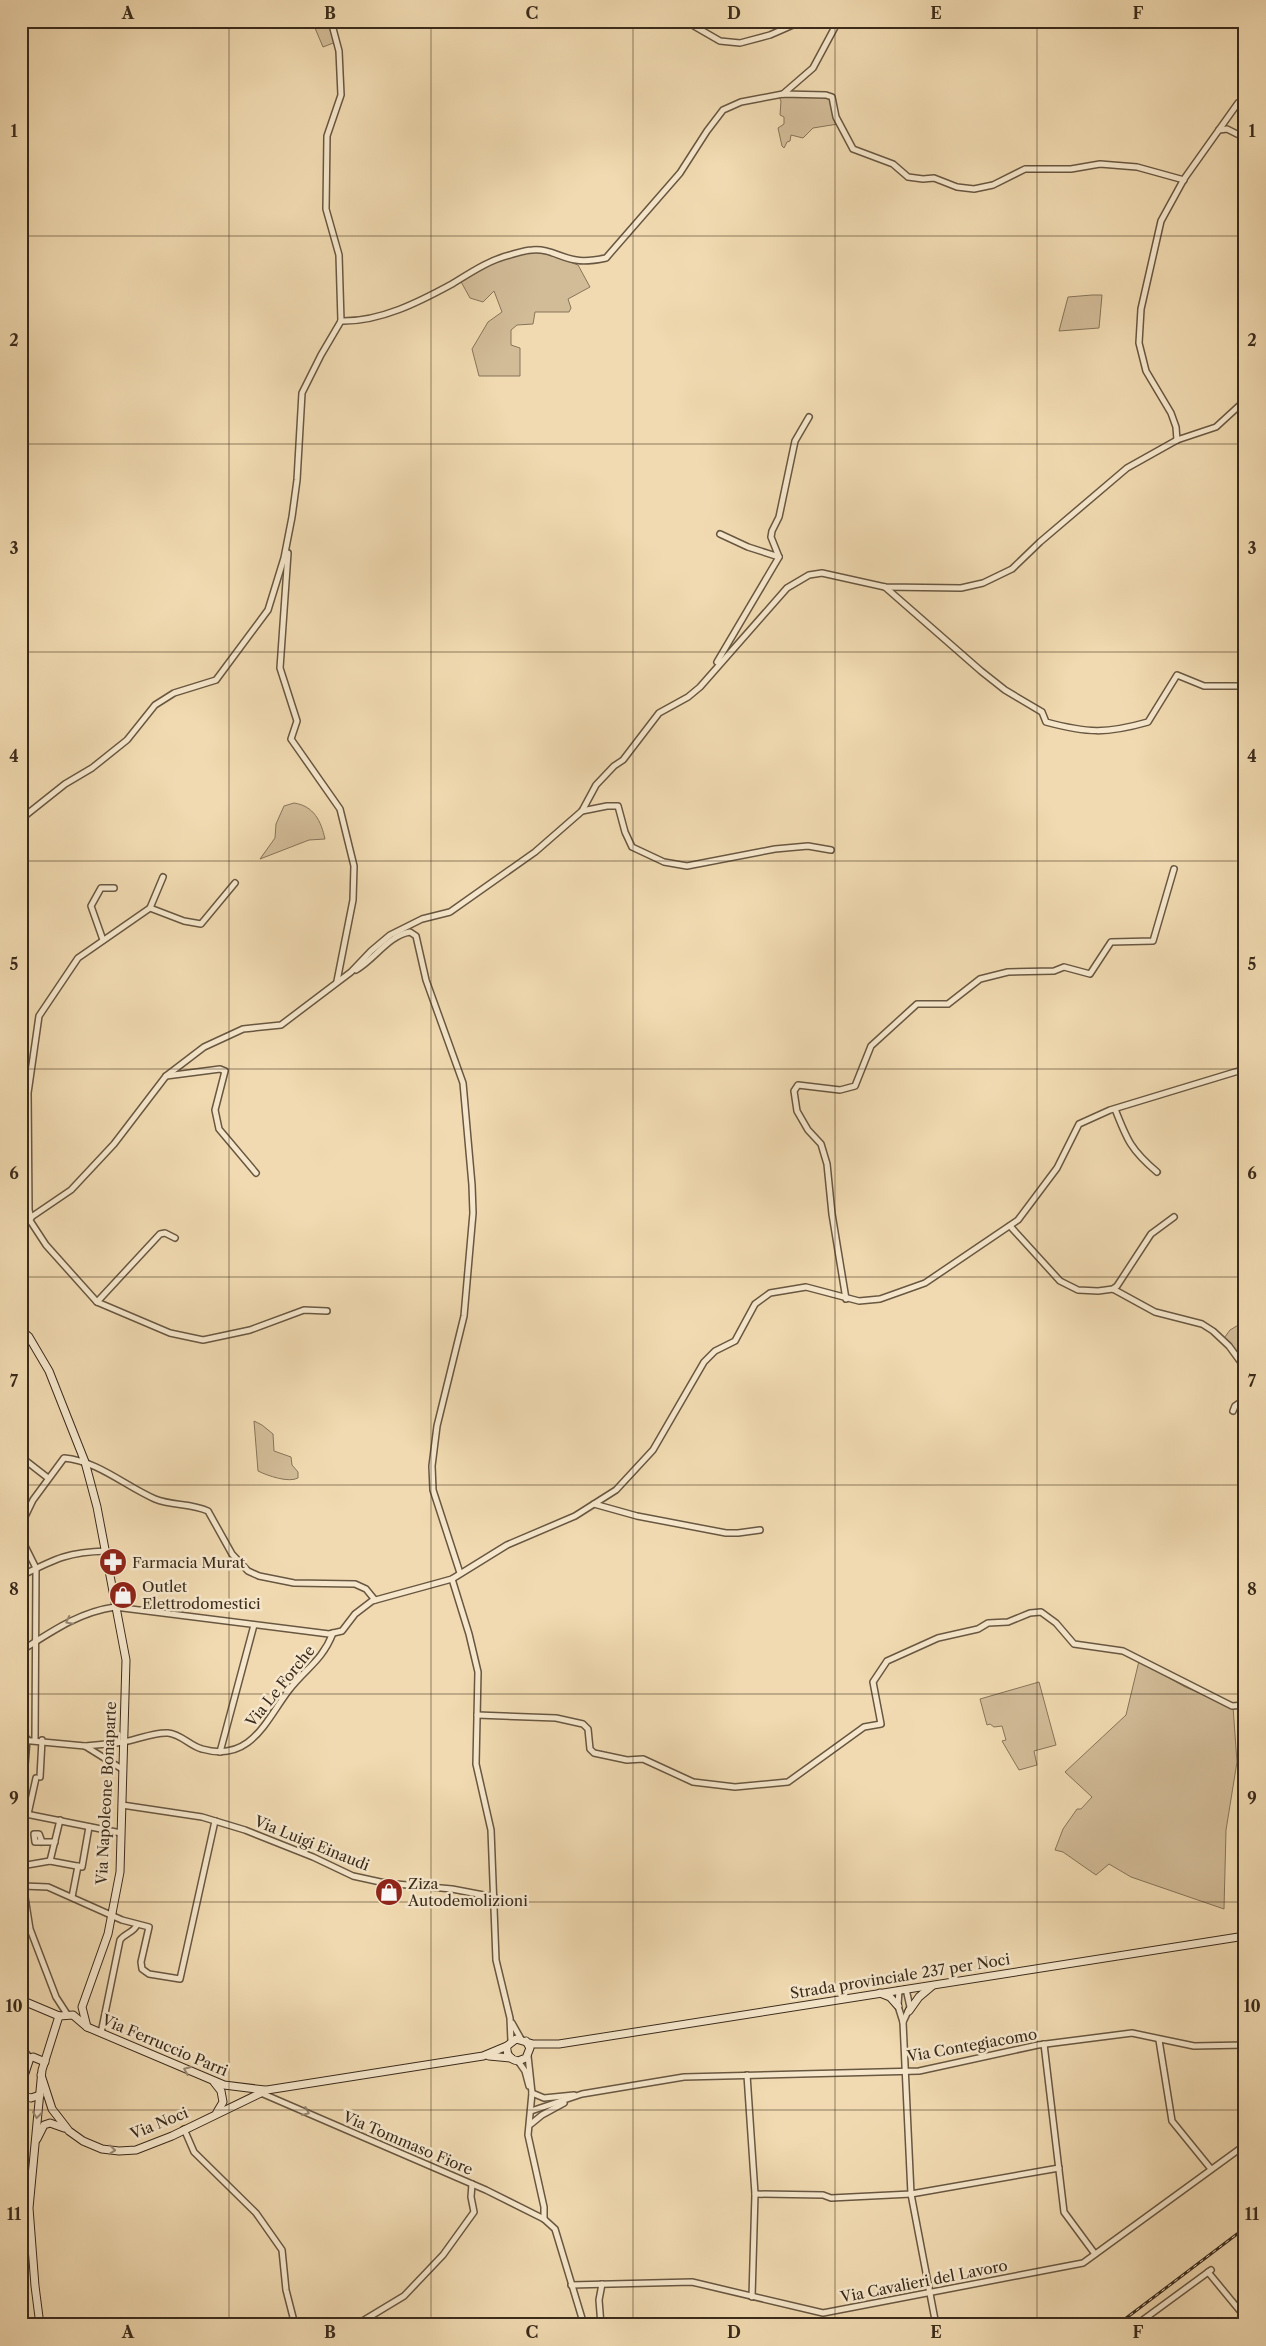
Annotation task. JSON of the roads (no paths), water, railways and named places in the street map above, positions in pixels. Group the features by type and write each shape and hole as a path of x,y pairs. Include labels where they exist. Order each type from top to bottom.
{"main road":[{"name":"Via Napoleone Bonaparte","path":"21,1330 29,1337 49,1371 85,1462 106,1551 126,1660 122,1742 120,1872 108,1934 82,2007"},
{"name":"Strada provinciale 237 per Noci","path":"523,2040 541,2045 559,2044 1245,1936"},
{"path":"908,2011 919,1997 933,1985"},
{"path":"880,1993 890,1998 898,2006"},
{"path":"21,2000 59,2016 69,2014 82,2007 87,2027"},
{"name":"Via Ferruccio Parri","path":"69,2014 87,2027 212,2080 238,2088 264,2092"},
{"path":"40,2325 29,2208 44,2062 59,2016"},
{"path":"523,2040 529,2046 528,2055 518,2061 510,2058 507,2054 509,2043 523,2040"},
{"name":"Via Noci","path":"483,2056 509,2043"},
{"name":"Strada provinciale 237 per Noci","path":"528,2055 559,2044"},
{"name":"Via Noci","path":"42,2075 52,2109 69,2131 83,2141 102,2149 119,2151 136,2150 264,2092 483,2056 510,2058"},
{"path":"40,2095 32,2098 22,2098 22,2076 30,2058 33,2057 44,2062"},
{"path":"212,2080 218,2086 222,2095 223,2102 217,2113"},
{"path":"34,2146 44,2125 58,2125 69,2131"}],"street":[{"path":"21,819 65,784 92,768 127,740 155,705 174,693 216,680 268,610 284,558 290,527 297,480 302,393 341,321 339,255 326,209 327,136 341,95 339,51 331,21"},
{"path":"690,21 694,26 720,41 740,43 770,34 802,21"},
{"path":"783,94 813,68 835,28 841,21"},
{"path":"341,321 370,319 420,300 484,265 532,250 553,252 574,260 590,261 606,258 680,172 706,131 723,110 741,102 783,94 826,94 832,97 836,117 853,149 892,164 908,177 934,178 957,187 974,189 993,185 1025,169 1071,169 1111,164 1137,167 1184,180"},
{"path":"1177,440 1176,427 1171,413 1146,371 1139,331 1141,309 1161,221 1184,180 1238,103"},
{"path":"1219,130 1227,128 1245,138"},
{"path":"351,972 390,935 422,919 450,912 535,852 582,811 596,786 614,766 624,760 659,713 688,697 710,676 787,588 798,580 809,575 822,573 885,587 961,588 983,583 1012,569 1040,542 1127,468 1177,440 1216,427 1240,405 1245,404"},
{"path":"779,556 771,537 772,531 779,517 795,441 809,417"},
{"path":"290,527 280,668 297,721 291,739 340,808 354,866 353,900 337,981"},
{"path":"720,534 748,547 779,556"},
{"path":"710,676 779,556"},
{"path":"885,587 1005,690 1042,712 1046,722 1078,731 1118,730 1148,722 1177,675 1204,686 1245,686"},
{"path":"582,811 607,806 618,806 632,847 664,862 687,866 808,846 831,850"},
{"path":"846,1299 832,1214 827,1164 821,1144 808,1130 797,1112 794,1091 798,1085 840,1090 855,1086 871,1046 917,1004 927,1002 948,1004 980,980 1008,972 1054,971 1064,967 1090,974 1111,942 1153,941 1174,869"},
{"path":"162,877 150,908 78,958 39,1016 28,1093 29,1210 31,1218 29,1220 46,1245 97,1302 170,1332 203,1340 250,1330 304,1310 327,1311"},
{"path":"150,908 184,921 201,924 235,882"},
{"path":"103,940 91,906 101,888 114,888"},
{"path":"21,1224 71,1190 114,1144 166,1076 204,1047 243,1029 281,1025 337,981 363,966 397,937 405,933 413,933 416,936 426,980 463,1083 472,1185 469,1261 463,1324 437,1426 432,1466 433,1490 460,1573"},
{"path":"166,1076 220,1069 225,1071 215,1110 219,1129 256,1173"},
{"path":"21,1651 76,1618 99,1609 115,1607 333,1633 342,1631 355,1614 375,1600 452,1579 507,1545 574,1516 616,1490 653,1450 704,1362 715,1351 735,1341 760,1298 770,1293 806,1287 859,1301 880,1299 914,1288 1010,1226 1027,1210 1052,1174 1079,1124 1115,1109 1245,1069"},
{"path":"1115,1109 1127,1141 1136,1153 1157,1172"},
{"path":"1010,1226 1060,1281 1078,1290 1098,1291 1113,1289 1117,1286 1151,1234 1174,1217"},
{"path":"97,1302 160,1234 166,1233 175,1238"},
{"path":"1113,1289 1155,1312 1202,1324 1214,1331 1229,1346 1245,1368"},
{"path":"1233,1411 1234,1406 1245,1399"},
{"path":"21,1457 48,1478"},
{"path":"21,1525 33,1500 64,1458 85,1462 156,1499 208,1511 232,1554 248,1571 259,1576 294,1583 355,1584 366,1589 375,1600"},
{"path":"594,1504 637,1516 726,1532 738,1533 760,1530"},
{"path":"22,1540 36,1568 35,1740"},
{"path":"21,1576 64,1556 80,1551 106,1551"},
{"path":"452,1579 469,1634 478,1672 476,1764 491,1830 496,1960 510,2018 509,2043"},
{"path":"477,1715 556,1718 583,1724 588,1729 590,1749 594,1753 627,1760 643,1759 693,1782 736,1787 788,1782 864,1727 881,1724 873,1682 887,1661 938,1638 978,1629 988,1623 1008,1622 1030,1613 1041,1612 1056,1623 1074,1644 1123,1651 1232,1706 1245,1705"},
{"path":"24,1778 24,1740 42,1740 85,1746 122,1742 168,1733 201,1749 220,1752 254,1625"},
{"name":"Via Le Forche","path":"220,1752 241,1746 263,1730 296,1682 321,1657 333,1633"},
{"path":"28,1814 38,1778 42,1740"},
{"path":"85,1746 122,1769"},
{"name":"Via Luigi Einaudi","path":"122,1804 202,1817 215,1821 313,1857 353,1876 385,1883 452,1889 494,1897"},
{"path":"21,1813 121,1833"},
{"path":"50,1861 60,1820"},
{"path":"22,1885 48,1887 137,1925 149,1926 140,1962 142,1969 149,1974 180,1978 215,1821"},
{"path":"72,1898 89,1827"},
{"path":"42,1842 55,1842"},
{"path":"21,1866 50,1861 80,1867"},
{"path":"21,1872 30,1928 56,1997 59,2016"},
{"path":"101,2033 120,1940 124,1935 134,1931 137,1925"},
{"path":"902,1989 898,2006 903,2022 911,2194 936,2325"},
{"path":"902,1989 910,2002 903,2022"},
{"path":"56,1997 69,2014"},
{"path":"510,2018 523,2040"},
{"name":"Via Contegiacomo","path":"532,2094 544,2098 582,2094 684,2077 919,2071 999,2052 1044,2044 1132,2033 1194,2046 1245,2045"},
{"path":"1159,2040 1172,2121 1211,2170"},
{"path":"1044,2044 1064,2212 1095,2254"},
{"path":"21,2047 30,2058"},
{"path":"528,2055 532,2094 531,2124 528,2135 544,2207 544,2218 555,2230 584,2325"},
{"path":"518,2061 525,2071 532,2094"},
{"path":"747,2076 755,2194 752,2297"},
{"name":"Via Tommaso Fiore","path":"264,2092 544,2218"},
{"name":"Via Contegiacomo","path":"531,2111 582,2094"},
{"name":"Via Contegiacomo","path":"531,2124 550,2110 582,2094"},
{"path":"184,2129 194,2152 256,2213 282,2250 286,2290 294,2325"},
{"name":"Via Cavalieri del Lavoro","path":"571,2285 692,2282 823,2313 1083,2263 1245,2144"},
{"path":"755,2194 823,2195 831,2198 911,2194 1059,2168"},
{"path":"356,2325 404,2296 443,2255 474,2212 470,2197 472,2184"},
{"path":"1136,2325 1209,2271 1245,2317"},
{"path":"601,2325 599,2300 602,2284"}],"railway":[{"path":"1117,2325 1245,2228"}],"place":[{"name":"Farmacia Murat","path":"113,1562"},
{"name":"Outlet Elettrodomestici","path":"123,1595"},
{"name":"Ziza Autodemolizioni","path":"389,1892"}]}
